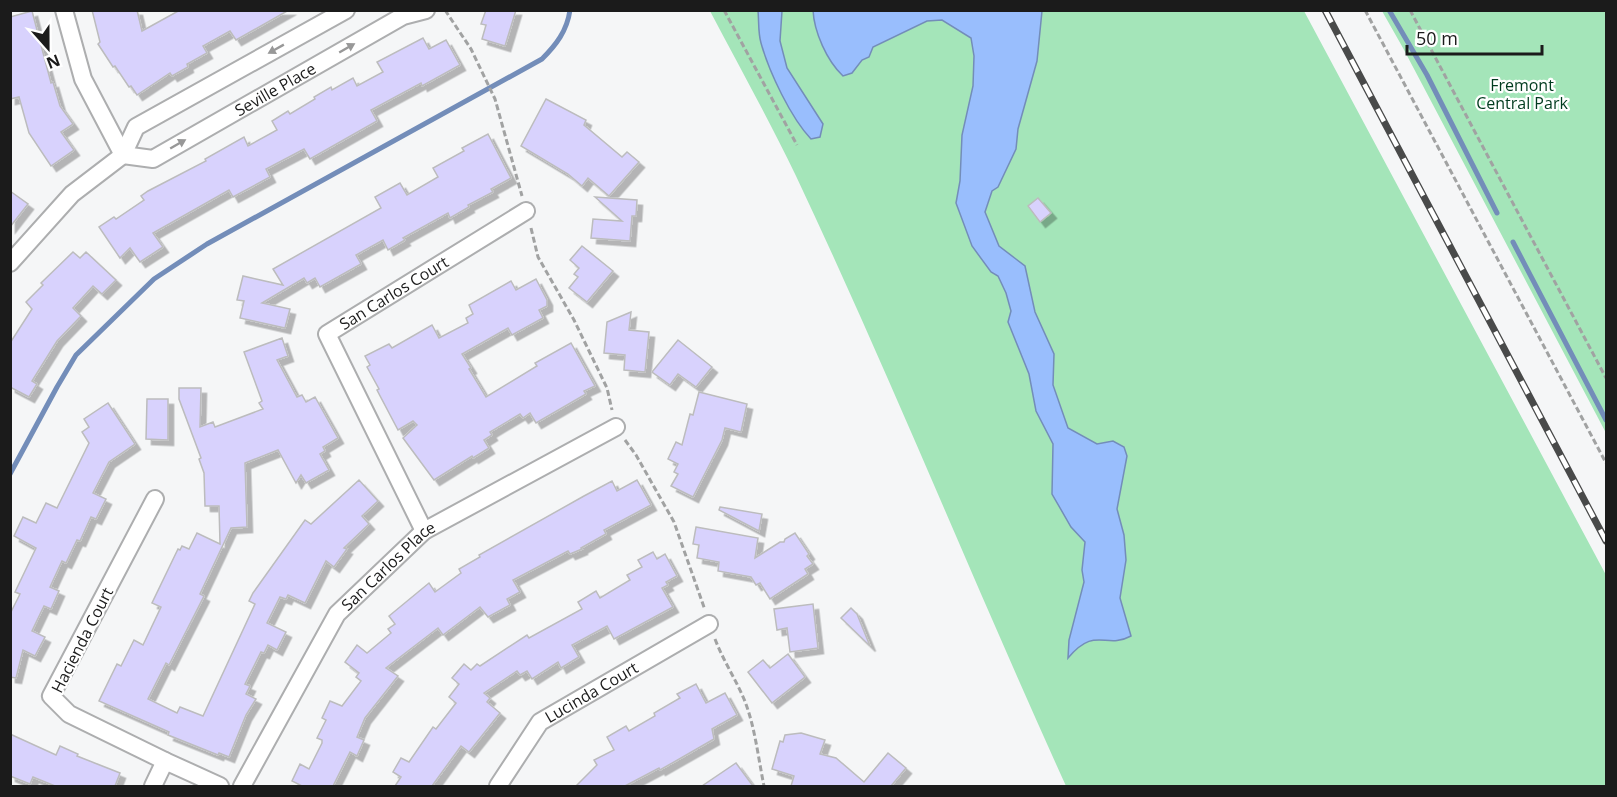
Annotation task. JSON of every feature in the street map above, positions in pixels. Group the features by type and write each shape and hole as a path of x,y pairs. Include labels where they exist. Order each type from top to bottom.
{"street":[{"path":"64,10 83,79 123,154"},
{"name":"Seville Place","path":"10,263 72,194 123,154 136,127 346,10"},
{"name":"Seville Place","path":"123,154 153,159 403,16 426,10"},
{"name":"San Carlos Court","path":"424,531 327,334 526,211"},
{"name":"San Carlos Place","path":"242,786 337,614 424,531 616,427"},
{"name":"Hacienda Court","path":"155,499 51,696 69,714 165,761"},
{"name":"Lucinda Court","path":"498,786 540,722 709,624"},
{"path":"153,786 165,761 220,786"}],"path":[{"path":"445,10 471,49 495,99 538,257 574,320 607,388 616,427 636,455 674,522 723,660 744,698 764,786"},
{"path":"724,10 797,145"},
{"path":"1365,10 1606,463"},
{"path":"1410,10 1606,378"}],"green space":[{"path":"710,11 1304,11 1606,575 1606,786 1066,786 831,252 786,155"},
{"name":"Fremont Central Park","path":"1382,11 1606,11 1606,433 1403,48"}],"water":[{"path":"813,10 1042,11 1037,61 1018,129 1016,149 998,187 992,191 985,212 999,246 1025,266 1035,312 1054,354 1053,385 1068,428 1097,444 1113,441 1124,447 1127,456 1117,509 1124,535 1126,560 1120,598 1131,636 1114,641 1093,640 1078,648 1068,658 1069,640 1084,582 1082,570 1085,542 1071,527 1052,494 1053,444 1036,411 1029,374 1008,322 1011,311 1006,293 998,276 991,272 972,246 956,203 960,181 962,135 973,86 974,56 971,38 942,20 927,21 873,47 869,57 862,60 852,73 843,76 822,46"},
{"path":"758,11 782,11 780,41 787,68 823,124 820,137 811,139 803,130 782,94 761,43"}],"building":[{"path":"92,10 137,10 142,31 180,10 289,10 236,40 230,31 203,46 207,53 187,64 188,67 172,76 170,73 137,95 115,66 113,67 98,44 100,42"},
{"path":"486,10 516,10 505,46 482,39 486,25 481,24"},
{"path":"32,11 51,83 53,82 60,106 73,124 61,132 74,150 51,166 29,133 19,97 10,99 10,17"},
{"path":"423,38 429,49 446,40 460,65 371,110 377,121 310,159 304,149 266,169 270,177 233,197 229,190 153,233 163,247 140,262 130,248 120,258 99,227 114,217 116,219 144,200 141,196 148,191 206,161 205,159 244,137 248,146 277,130 272,121 288,111 290,114 331,87 332,90 353,78 357,86 383,72 377,62"},
{"path":"546,99 586,120 584,125 622,157 627,152 639,162 609,196 588,178 582,186 568,174 521,146"},
{"path":"488,134 511,178 491,189 493,192 468,205 469,207 450,218 448,213 403,238 405,240 388,250 383,240 356,255 361,264 320,287 315,278 307,283 304,278 262,303 290,309 285,328 240,318 244,301 237,300 243,276 283,285 273,269 381,208 375,197 400,183 407,195 438,177 433,168 464,151 462,148"},
{"path":"10,191 28,204 10,227"},
{"path":"595,197 637,200 636,216 632,216 630,241 591,238 593,219 622,221"},
{"path":"1038,198 1051,213 1040,222 1028,206"},
{"path":"582,246 613,271 587,302 569,288 578,277 574,274 579,268 570,260"},
{"path":"73,252 80,258 86,252 116,280 102,294 93,286 73,308 81,316 57,341 32,381 37,384 29,397 10,387 10,343 32,309 26,302 43,285 41,283"},
{"path":"536,279 547,300 547,306 539,310 543,318 512,335 508,328 462,354 471,368 469,369 486,397 537,366 535,363 571,343 595,386 584,391 586,394 536,423 530,413 523,418 520,414 490,432 492,435 484,440 489,448 434,480 403,438 417,425 413,421 398,430 377,390 379,389 367,367 370,365 365,356 389,344 392,348 432,325 439,338 468,323 466,318 473,314 469,305 511,281 516,290"},
{"path":"631,312 629,330 649,332 645,372 624,370 625,355 604,353 607,322"},
{"path":"282,338 288,356 277,360 297,397 302,395 306,402 315,397 338,438 323,447 325,451 320,454 329,470 306,483 301,475 296,483 278,450 245,463 247,527 231,528 200,594 204,596 169,665 166,663 148,699 177,713 180,707 203,716 255,604 249,601 253,593 305,520 311,524 359,480 378,501 362,516 369,524 344,548 347,549 334,567 326,561 305,603 288,595 286,599 280,597 267,623 286,632 277,650 268,645 264,653 261,652 245,684 250,686 246,694 256,699 246,715 229,757 219,753 218,755 168,735 169,732 99,701 117,664 121,666 134,640 143,645 161,607 152,603 178,549 180,550 182,546 189,549 197,533 220,544 219,506 205,506 204,473 199,459 201,458 179,399 179,388 201,388 200,427 213,422 215,427 263,409 259,403 262,401 244,352"},
{"path":"678,340 712,367 696,387 678,374 670,385 652,372"},
{"path":"699,392 747,404 741,432 725,428 722,440 693,497 671,486 678,474 674,472 678,464 668,459 676,442 682,445 690,414 693,415"},
{"path":"147,399 168,399 168,440 146,439"},
{"path":"108,403 135,444 109,462 93,493 106,499 96,519 91,517 66,563 62,561 50,587 59,591 51,609 44,606 32,631 45,637 35,656 23,650 16,678 10,677 10,614 20,594 15,592 36,548 14,536 23,517 36,523 46,503 57,508 89,443 82,432 89,427 84,419"},
{"path":"637,480 651,505 604,530 606,534 582,549 570,554 568,551 513,580 520,592 507,599 510,605 488,617 480,607 443,635 438,628 386,668 398,676 365,718 357,737 364,740 357,756 350,752 333,786 302,786 292,781 300,764 309,769 322,743 322,740 317,738 326,720 322,718 330,701 342,706 361,681 356,677 359,673 345,662 357,645 367,653 391,633 388,629 395,624 389,616 429,583 435,592 461,573 459,569 480,557 479,555 584,496 612,481 617,491"},
{"path":"720,507 762,514 759,531 719,510"},
{"path":"696,527 758,538 755,558 780,542 784,542 795,533 813,564 805,569 808,574 770,599 760,583 756,585 751,577 718,571 719,562 697,558 699,545 693,544"},
{"path":"653,552 657,559 665,554 677,576 666,582 668,585 662,588 673,607 614,639 607,626 572,645 579,657 561,668 558,662 532,679 527,671 520,675 517,671 484,693 490,698 487,702 500,713 469,752 461,746 432,786 395,786 401,777 393,772 401,758 409,762 433,727 436,729 456,703 449,697 459,684 452,678 464,664 471,670 477,664 480,666 527,635 529,638 582,609 578,602 596,591 600,598 630,580 627,575 642,567 638,560"},
{"path":"813,604 818,648 790,652 787,628 777,630 774,609"},
{"path":"851,608 857,614 870,646 841,618"},
{"path":"788,654 805,677 772,703 748,672 763,660 770,668"},
{"path":"696,684 706,703 725,693 737,715 712,729 714,739 660,770 659,768 625,786 576,786 597,765 594,760 614,750 607,737 626,726 629,731 655,716 654,713 680,698 677,694"},
{"path":"801,733 825,740 820,754 836,758 864,782 888,753 906,768 891,786 791,786 794,776 772,769 780,741 783,742 785,735"},
{"path":"10,734 56,755 60,746 78,754 77,756 120,773 115,786 55,786 33,777 30,784 10,776"},
{"path":"736,763 753,786 702,786"}],"waterway":[{"path":"10,474 76,355 154,279 207,244 542,59 560,37 570,10"},
{"path":"1389,10 1427,75 1497,213"},
{"path":"1513,242 1606,420"}],"railway":[{"path":"1325,10 1606,541"}]}
